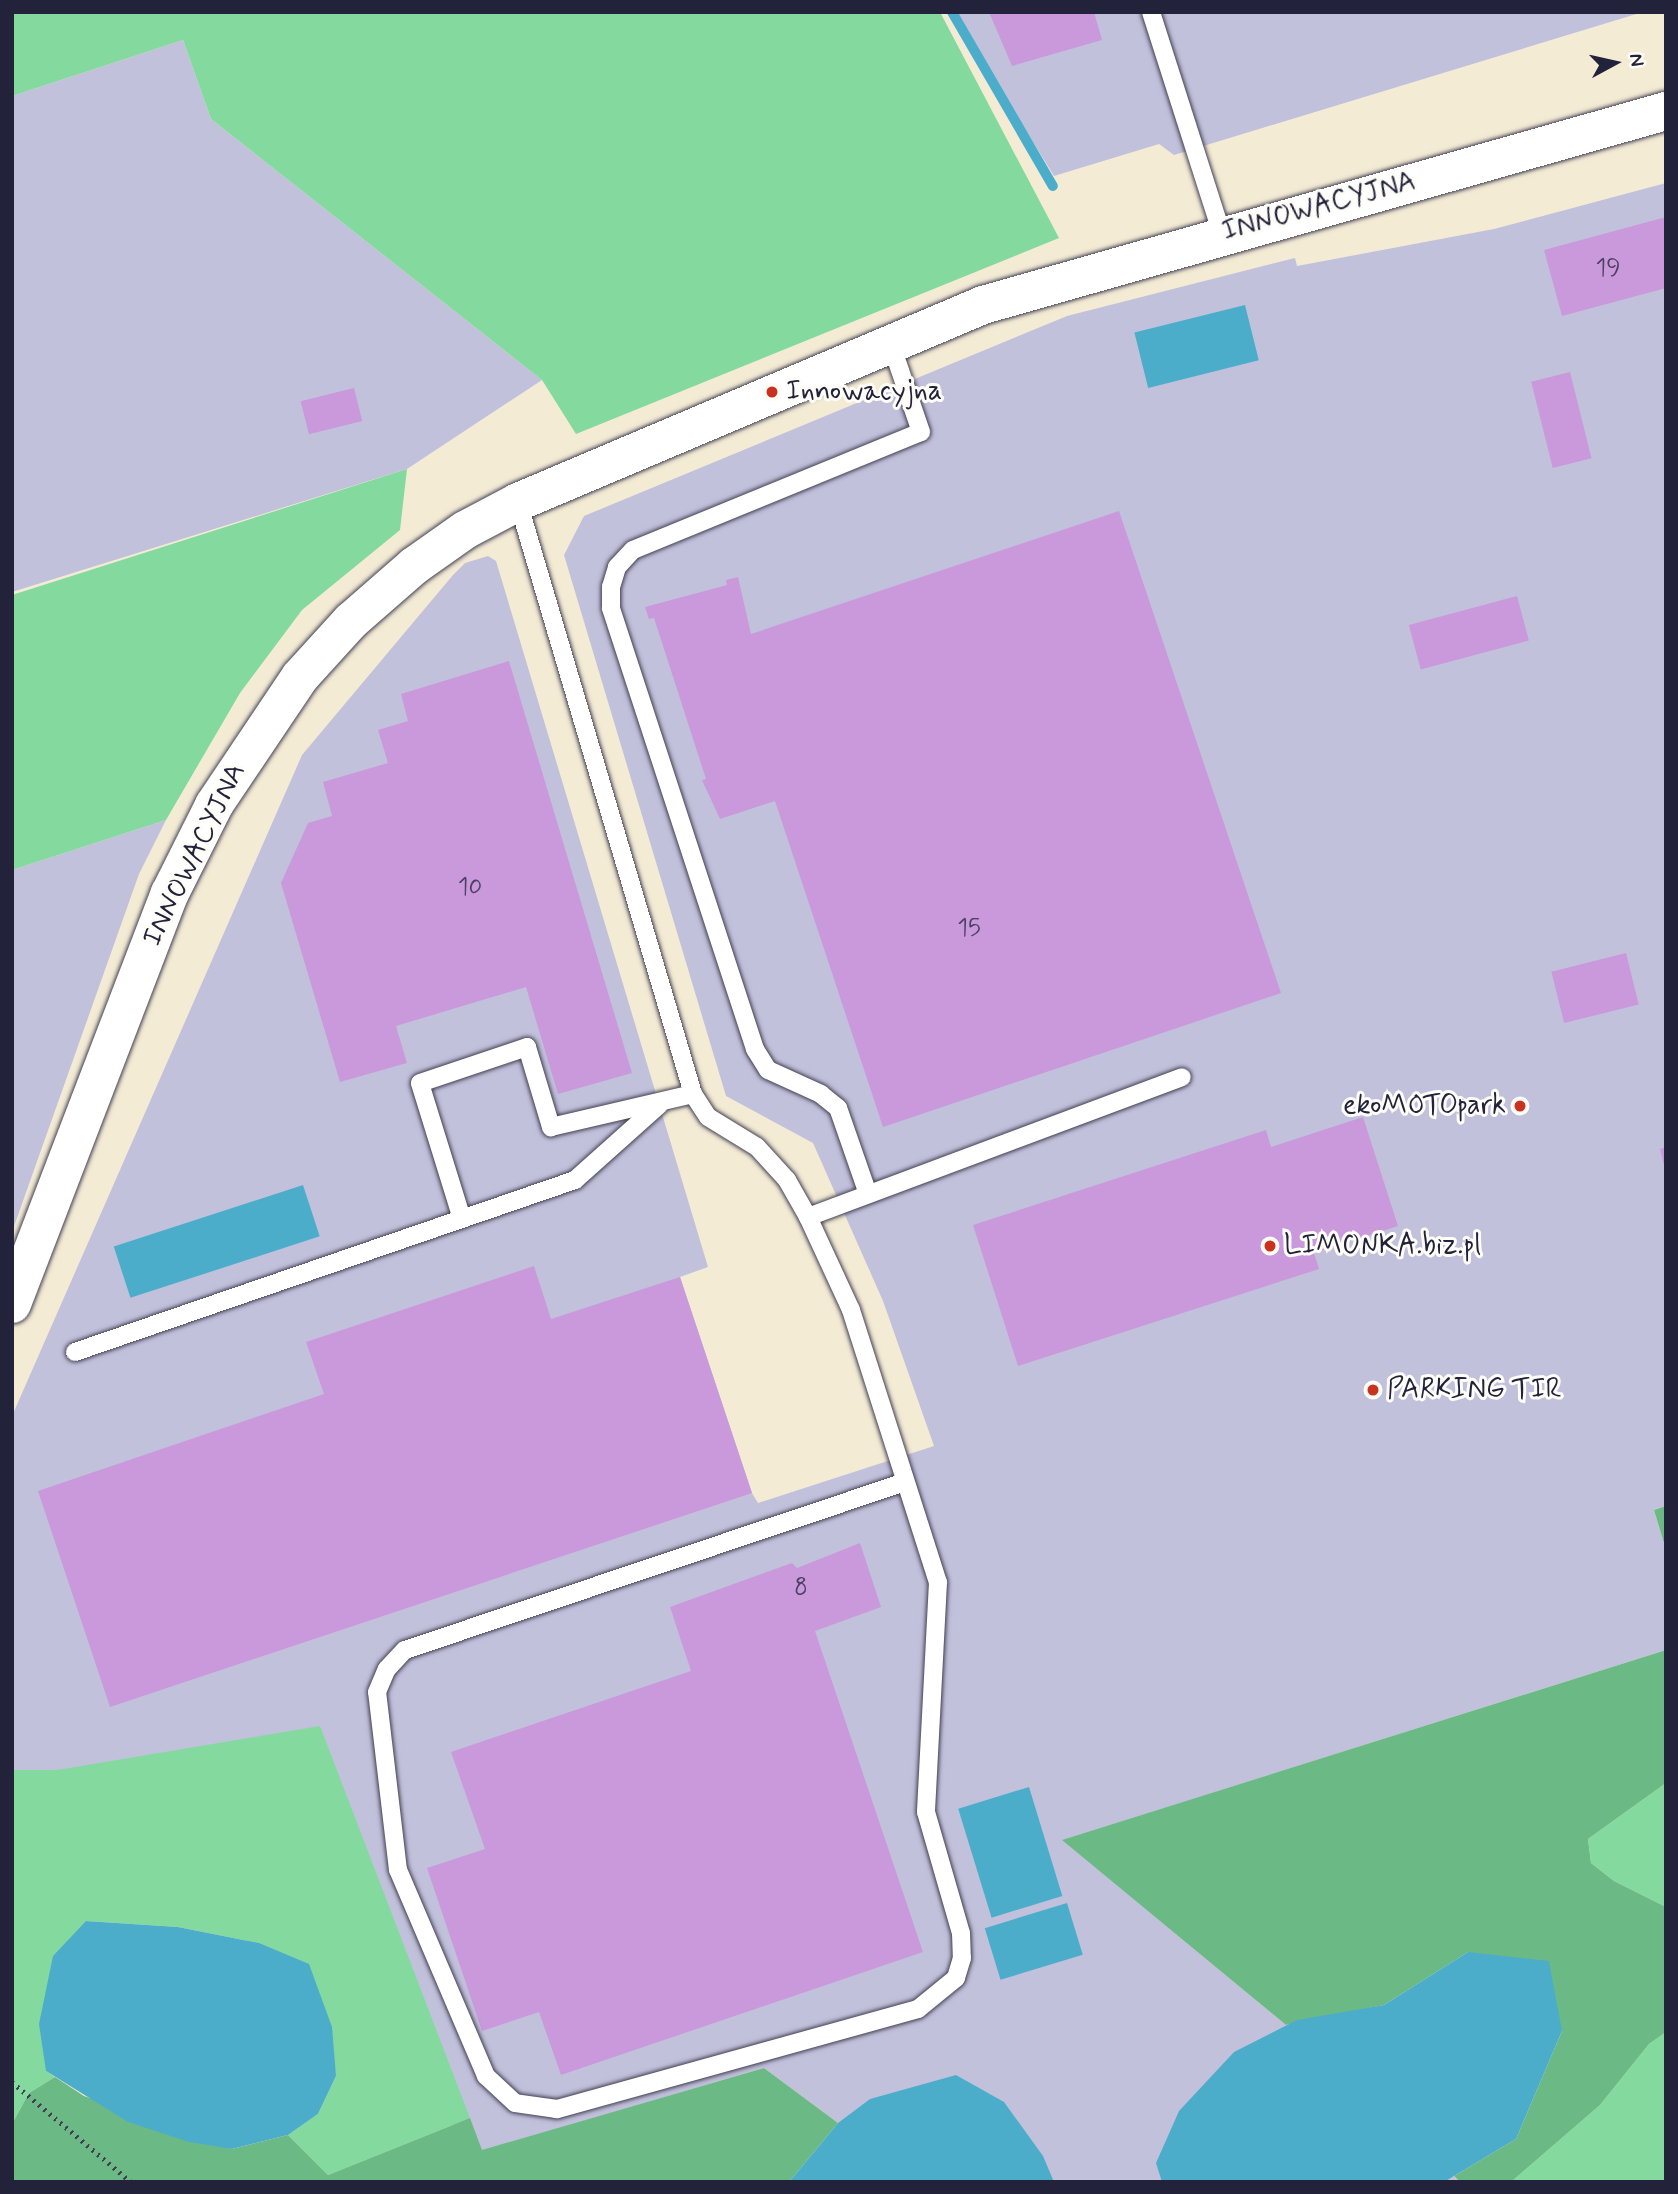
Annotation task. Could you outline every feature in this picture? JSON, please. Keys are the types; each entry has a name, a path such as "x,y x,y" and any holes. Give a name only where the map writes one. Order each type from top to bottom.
{"street":[{"name":"INNOWACYJNA","path":"12,1304 170,894 214,805 253,740 300,677 351,621 414,566 465,530 518,502 890,341 983,305 1222,234 1666,111"}],"lane":[{"path":"1151,12 1222,234"},
{"path":"868,1194 838,1108 821,1094 768,1070 755,1049 611,608 611,587 617,567 633,551 921,432 890,341"},
{"path":"518,502 693,1094 708,1117 757,1147 787,1180 808,1217 851,1310 938,1583 926,1812 961,1933 962,1958 956,1978 918,2009 557,2109 515,2103 497,2091 486,2076 398,1870 377,1692 387,1669 405,1650 905,1482"},
{"path":"462,1219 420,1083 527,1046 551,1127 659,1105 693,1094"},
{"path":"808,1217 1182,1077"},
{"path":"75,1352 575,1180 659,1105"}],"path":[{"path":"12,2082 131,2182"}],"shaded area":[{"path":"953,12 1643,12 1174,155 1159,144 1054,176"},
{"path":"183,40 211,119 542,380 407,469 12,592 12,96"},
{"path":"1666,183 1666,1506 1654,1510 1666,1550 1666,1650 1063,1840 1286,2025 1460,2182 917,2182 764,2068 482,2151 57,1770 12,1770 12,1416 302,755 465,563 488,556 496,561 708,1267 680,1277 752,1493 758,1503 934,1446 883,1301 813,1143 726,1096 564,555 584,516 1067,316 1295,258 1297,266 1494,229"},
{"path":"166,820 139,874 12,1232 12,870"}],"green space":[{"path":"12,12 940,12 1059,238 576,434 542,380 211,119 183,40 12,96"},
{"path":"407,469 400,530 302,610 240,693 166,820 12,870 12,595"},
{"path":"1666,1506 1666,1550 1654,1510"},
{"path":"1666,1650 1666,1783 1588,1839 1591,1863 1614,1881 1666,1907 1666,2032 1649,2044 1600,2105 1511,2182 1460,2182 1454,2176 1516,2139 1562,2031 1468,1952 1384,2005 1286,2025 1062,1840"},
{"path":"320,1726 470,2118 328,2175 288,2135 318,2114 336,2076 259,1943 178,1927 86,1921 46,2071 55,2077 29,2093 12,2124 12,1770 57,1770"},
{"path":"1666,1783 1666,1907 1614,1881 1591,1863 1588,1839"},
{"path":"1666,2032 1666,2182 1511,2182 1600,2105 1649,2044"},
{"path":"764,2068 838,2123 789,2182 12,2182 12,2124 29,2093 55,2077 84,2096 232,2149 288,2135 328,2175 470,2118 482,2150"}],"water":[{"path":"1245,305 1259,360 1148,388 1134,333"},
{"path":"303,1185 320,1236 130,1298 114,1246"},
{"path":"1029,1787 1062,1896 992,1918 958,1809"},
{"path":"1067,1903 1083,1955 1001,1980 985,1928"},
{"path":"86,1921 178,1927 259,1943 309,1964 332,2027 336,2076 318,2114 288,2135 232,2149 189,2142 128,2122 46,2071 39,2024 53,1956"},
{"path":"1468,1952 1549,1961 1562,2031 1516,2139 1444,2182 1162,2182 1156,2163 1179,2111 1234,2052 1297,2020 1384,2005"},
{"path":"956,2075 1004,2102 1043,2156 1054,2182 789,2182 838,2123 870,2099"}],"building":[{"path":"989,12 1094,12 1102,40 1012,66"},
{"path":"1666,217 1666,288 1562,316 1544,250"},
{"path":"1570,372 1592,458 1553,468 1531,382"},
{"path":"354,388 362,421 309,434 301,401"},
{"path":"1119,511 1281,993 883,1127 775,801 720,819 702,780 706,779 654,618 649,619 645,607 727,585 726,580 738,577 751,634"},
{"path":"1517,596 1529,640 1421,669 1409,625"},
{"path":"509,661 632,1073 558,1094 526,987 396,1026 407,1063 340,1082 281,883 308,823 332,816 323,782 388,763 378,730 408,721 401,694"},
{"path":"1626,953 1639,1004 1564,1023 1551,972"},
{"path":"1363,1117 1398,1226 1314,1253 1319,1269 1018,1366 973,1225 1266,1130 1271,1147"},
{"path":"1666,1147 1666,1169 1665,1169 1660,1149"},
{"path":"534,1266 551,1319 680,1277 752,1493 110,1707 38,1491 324,1394 306,1342"},
{"path":"860,1543 881,1607 815,1631 923,1952 561,2075 539,2012 482,2031 427,1868 485,1849 451,1752 691,1671 670,1607 792,1563 797,1568"}],"waterway":[{"path":"952,12 1053,186"}],"place":[{"name":"Innowacyjna","path":"772,392"},
{"name":"ekoMOTOpark","path":"1520,1106"},
{"name":"LIMONKA.biz.pl","path":"1270,1246"},
{"name":"PARKING TIR","path":"1373,1390"}]}
